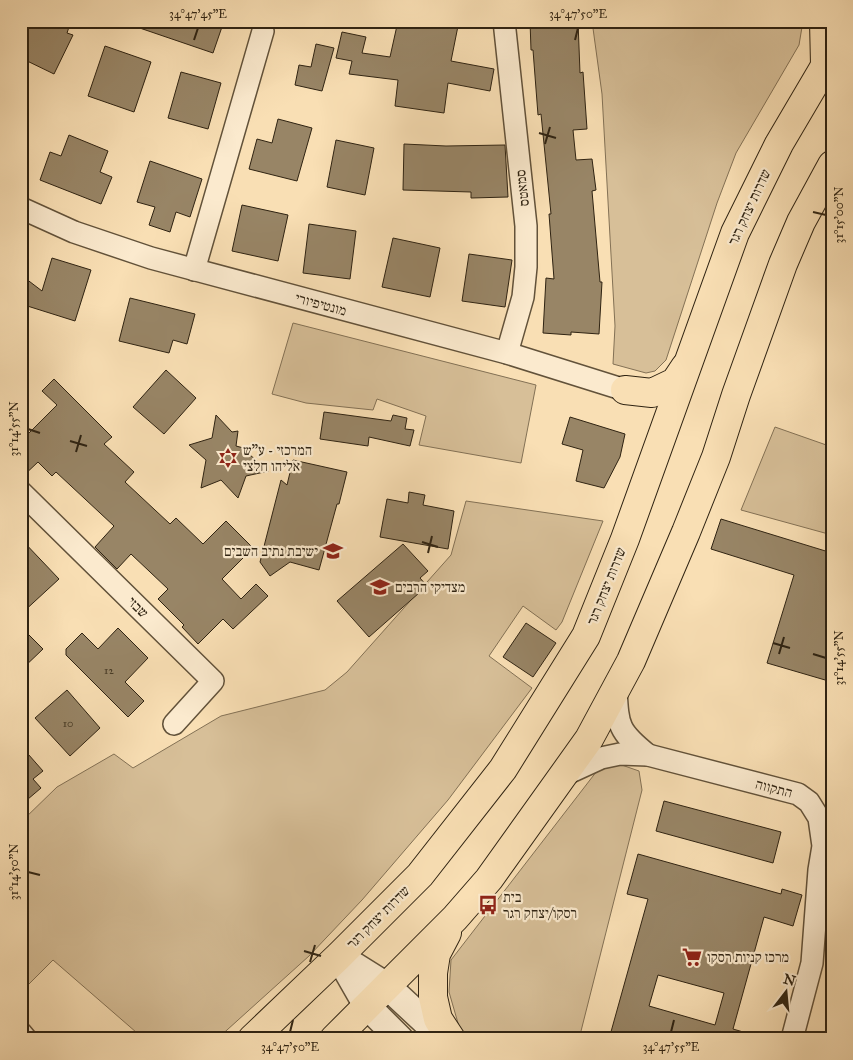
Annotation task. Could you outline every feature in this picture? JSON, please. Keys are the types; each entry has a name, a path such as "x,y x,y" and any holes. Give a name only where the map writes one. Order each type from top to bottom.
{"main road":[{"path":"824,21 828,59"},
{"name":"שדרות יצחק רגר","path":"252,1039 420,875 504,769 586,636 625,539 735,233 779,144 828,59"},
{"path":"334,1039 455,918 489,879 589,739 635,653 716,457 783,264 801,222 832,164"},
{"path":"625,390 652,393 675,382 689,361"},
{"path":"625,390 653,409 664,432"},
{"path":"451,1039 438,1020 433,998 433,973 436,954 455,918"}],"street":[{"name":"סמאטס","path":"504,21 526,226 526,267 523,297 507,353"},
{"path":"194,270 263,31"},
{"name":"מונטיפיורי","path":"21,208 74,232 150,258 507,353 625,390"},
{"name":"שבזי","path":"21,492 213,681 174,724"},
{"name":"התקווה","path":"616,689 620,728 633,744 648,755"},
{"name":"התקווה","path":"563,776 601,758 620,754 648,755 798,794 809,802 819,818 823,846 819,870 812,963 792,1039"},
{"path":"339,956 387,986 444,1039"},
{"path":"339,956 367,1006 400,1039"},
{"path":"21,1032 26,1039"}],"shaded area":[{"path":"592,21 803,21 799,45 736,153 717,203 666,360 655,371 646,373 613,364 615,326 602,94"},
{"path":"293,323 536,385 521,463 419,445 426,416 377,399 373,410 306,403 272,394"},
{"path":"775,427 832,447 832,535 741,510"},
{"path":"466,501 603,521 562,622 556,630 523,606 489,656 532,688 448,800 362,900 309,956 217,1039 144,1039 53,960 22,991 21,822 57,787 114,754 133,768 221,716 325,690 347,672 451,555"},
{"path":"616,763 639,771 642,790 579,1039 469,1039 460,1030 449,992 451,960 600,767"}],"building":[{"path":"21,21 71,21 67,33 73,35 54,74 21,58"},
{"path":"128,21 224,21 213,53 128,24"},
{"path":"398,21 459,21 451,61 494,69 490,91 448,83 444,113 395,106 398,80 349,74 352,61 336,58 342,32 366,37 362,53 390,57"},
{"path":"530,21 578,21 580,73 583,72 587,129 573,130 576,160 592,159 596,190 592,191 600,282 602,282 599,334 543,333 546,278 554,279 549,214 551,214 541,114 538,115"},
{"path":"316,44 334,48 322,91 295,85 299,65 311,67"},
{"path":"105,46 151,62 134,112 88,96"},
{"path":"181,72 221,83 208,129 168,118"},
{"path":"278,119 312,128 297,181 249,169 257,139 272,143"},
{"path":"69,135 108,151 100,172 112,177 101,204 40,180 50,152 61,156"},
{"path":"336,140 374,148 365,195 327,187"},
{"path":"404,144 446,146 505,145 508,197 471,198 471,192 403,190"},
{"path":"150,161 202,179 190,217 176,212 170,232 149,225 155,207 137,202"},
{"path":"242,205 288,215 278,261 232,251"},
{"path":"309,224 356,231 350,279 303,273"},
{"path":"393,238 440,248 430,297 382,287"},
{"path":"469,254 512,260 505,307 462,301"},
{"path":"52,258 91,270 75,321 21,304 21,275 42,291"},
{"path":"130,298 195,314 187,344 173,340 169,353 119,341"},
{"path":"166,370 196,398 164,434 133,407"},
{"path":"54,379 112,437 104,444 134,472 125,482 170,524 176,518 203,544 226,521 253,548 222,579 241,599 256,584 268,596 233,629 223,619 198,644 182,627 184,625 158,599 168,589 131,554 117,569 95,547 114,526 56,472 52,476 38,462 21,478 21,441 57,405 42,391"},
{"path":"324,412 391,421 393,415 407,418 405,429 414,430 410,446 369,437 368,446 320,439"},
{"name":"המרכזי - ע\"ש אליהו חלצי","path":"216,415 232,432 238,431 236,446 251,450 250,455 269,471 246,476 238,498 221,480 201,488 206,460 189,445 212,438"},
{"path":"570,417 625,434 620,457 604,488 576,481 583,450 562,444"},
{"path":"293,460 347,472 319,570 290,562 270,576 260,562 281,480 287,485"},
{"path":"409,492 425,495 423,505 454,511 448,549 380,537 387,499 408,503"},
{"path":"721,519 832,553 832,682 767,663 794,575 711,549"},
{"path":"21,539 59,579 21,614"},
{"path":"403,544 428,571 420,578 427,586 369,637 337,601"},
{"path":"526,623 556,643 533,677 503,657"},
{"path":"21,627 43,649 21,670"},
{"path":"118,628 148,658 125,682 144,701 128,717 66,655 66,649 82,633 98,649"},
{"path":"67,690 100,728 70,756 35,718"},
{"path":"21,746 43,771 33,779 41,788 21,805"},
{"path":"664,801 781,832 773,863 656,831"},
{"name":"מרכז קניות רסקו","path":"638,854 781,894 782,889 802,895 793,926 764,917 733,1029 750,1034 749,1039 609,1039 648,899 627,894","holes":["658,975 724,993 715,1025 649,1006"]}],"place":[{"name":"המרכזי - ע\"ש אליהו חלצי","path":"228,458"},
{"name":"ישיבת נתיב השבים","path":"333,551"},
{"name":"מצדיקי הרבים","path":"380,587"},
{"name":"בית רסקו/יצחק רגר","path":"488,905"},
{"name":"מרכז קניות רסקו","path":"692,957"}]}
